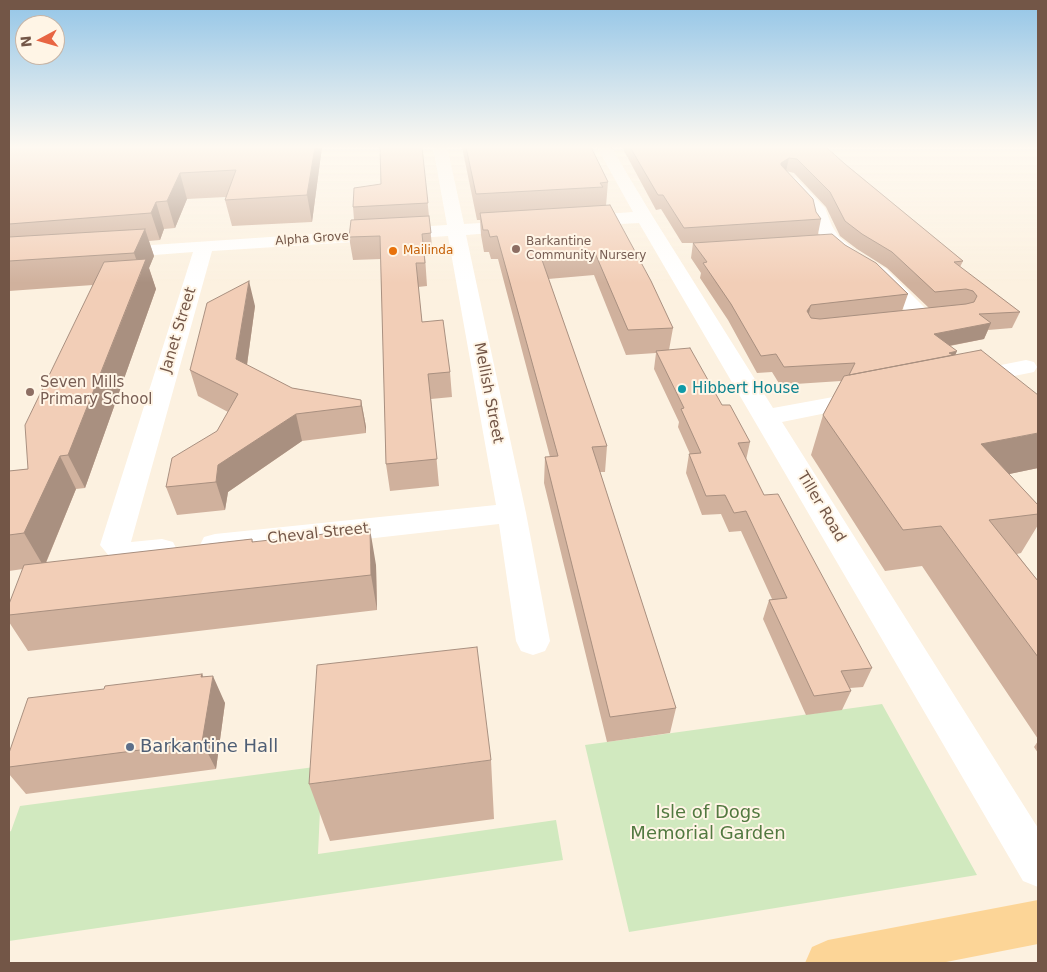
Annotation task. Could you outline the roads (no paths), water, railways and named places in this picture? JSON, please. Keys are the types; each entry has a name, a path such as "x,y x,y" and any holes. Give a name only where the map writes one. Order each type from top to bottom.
{"main road":[{"path":"828,963 1038,922"}],"street":[{"name":"Mellish Street","path":"449,192 512,513 533,641"},
{"name":"Tiller Road","path":"630,192 644,217 677,252 767,417 1038,866"},
{"path":"801,192 819,212 823,226 833,241 932,316 894,320"},
{"path":"565,222 644,217"},
{"name":"Alpha Grove","path":"96,253 535,224"},
{"path":"814,242 833,241"},
{"name":"Janet Street","path":"125,554 115,545 204,246"},
{"path":"950,382 1026,367"},
{"path":"767,417 892,393"},
{"name":"Cheval Street","path":"125,554 512,513"}],"place":[{"name":"Barkantine Community Nursery","path":"516,249"},
{"name":"Mailinda","path":"393,251"},
{"name":"Hibbert House","path":"682,389"},
{"name":"Seven Mills Primary School","path":"30,392"},
{"name":"Barkantine Hall","path":"130,747"}],"park label":[{"name":"Isle of Dogs Memorial Garden","path":"708,823"}]}
